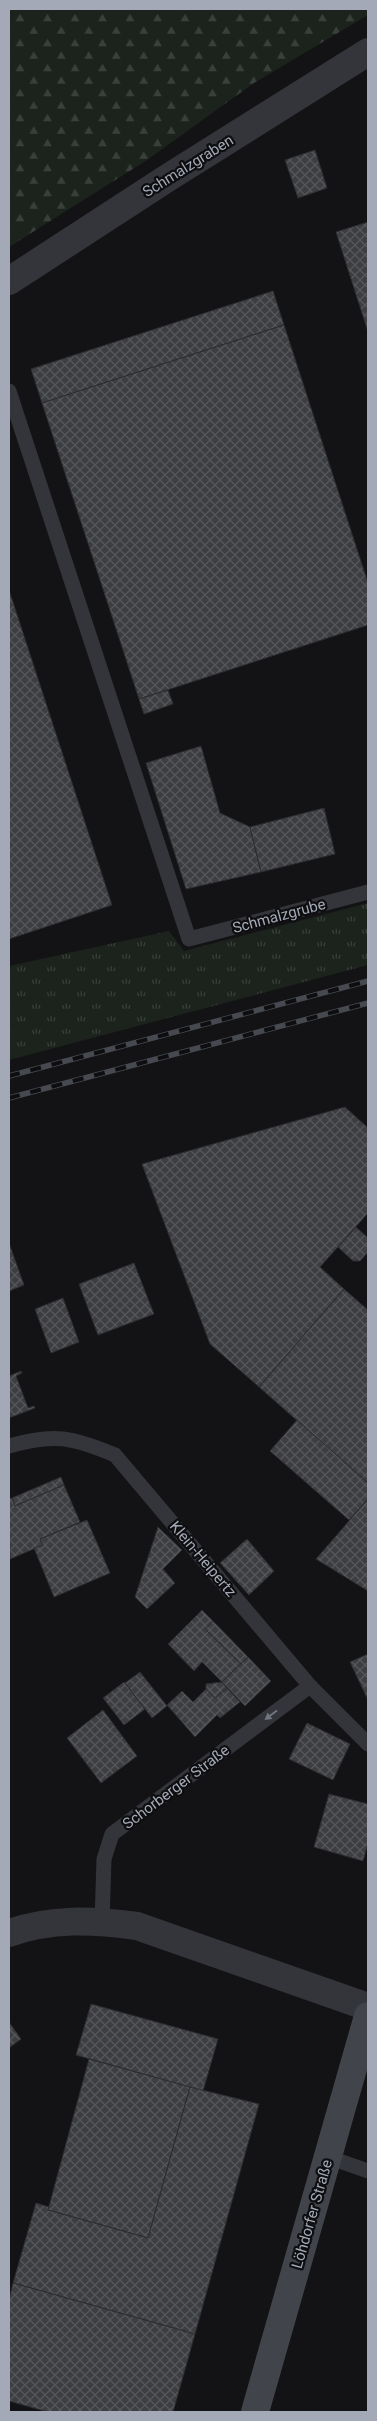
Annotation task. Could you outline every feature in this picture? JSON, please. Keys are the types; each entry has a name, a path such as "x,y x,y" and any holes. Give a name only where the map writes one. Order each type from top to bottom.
{"main road":[{"name":"Löhdorfer Straße","path":"255,2412 368,2016"}],"street":[{"name":"Schmalzgraben","path":"9,281 161,182 368,52"},
{"path":"9,1933 30,1926 54,1922 102,1922 137,1926 368,2007"}],"lane":[{"name":"Schmalzgrube","path":"9,391 189,940 368,892"},
{"name":"Klein-Heipertz","path":"9,1446 28,1440 60,1437 81,1441 115,1455 310,1686 368,1744"},
{"name":"Schorberger Straße","path":"102,1922 104,1859 112,1834 310,1686"},
{"path":"328,2157 368,2171"}],"green space":[{"path":"9,9 368,9 368,15 254,83 147,160 9,247"},
{"path":"368,903 368,965 9,1060 9,966 169,931 184,951"}],"building":[{"path":"315,150 327,188 298,198 285,160"},
{"path":"368,222 368,332 336,232"},
{"path":"273,291 284,325 42,403 31,369"},
{"path":"284,325 368,583 368,625 139,699 42,403"},
{"path":"9,590 112,905 9,939"},
{"path":"168,690 173,704 144,714 139,699"},
{"path":"201,746 220,813 250,827 261,872 186,889 146,763"},
{"path":"324,808 335,854 261,872 250,827"},
{"path":"345,1107 368,1128 368,1213 320,1267 344,1289 259,1387 210,1344 142,1164"},
{"path":"356,1227 368,1238 368,1252 360,1261 353,1261 338,1247"},
{"path":"9,1243 24,1285 9,1291"},
{"path":"134,1263 154,1314 98,1335 79,1284"},
{"path":"344,1289 368,1310 368,1483 259,1387"},
{"path":"63,1298 79,1342 51,1353 35,1309"},
{"path":"21,1371 22,1373 16,1376 28,1408 34,1406 35,1408 9,1418 9,1376"},
{"path":"297,1420 368,1483 368,1499 349,1520 270,1451"},
{"path":"61,1477 64,1485 15,1506 12,1498"},
{"path":"64,1485 80,1522 40,1539 43,1545 10,1559 9,1499 12,1498 15,1506"},
{"path":"368,1499 368,1591 316,1559"},
{"path":"87,1520 110,1573 54,1597 34,1548 43,1545 40,1539"},
{"path":"158,1527 182,1550 163,1569 175,1583 147,1609 135,1597"},
{"path":"247,1539 274,1571 249,1595 220,1563"},
{"path":"202,1610 213,1621 205,1629 241,1664 222,1682 202,1662 194,1671 168,1644"},
{"path":"213,1621 248,1657 241,1664 205,1629"},
{"path":"368,1654 368,1700 350,1662"},
{"path":"248,1657 271,1681 245,1706 222,1682"},
{"path":"140,1672 167,1706 152,1718 125,1683"},
{"path":"124,1682 145,1709 124,1725 103,1698"},
{"path":"222,1682 227,1688 215,1698 206,1690 206,1684"},
{"path":"227,1688 240,1702 220,1718 217,1715 195,1737 167,1705 182,1691 193,1702 206,1689 215,1698"},
{"path":"103,1710 137,1756 101,1783 67,1738"},
{"path":"307,1723 350,1744 333,1780 289,1759"},
{"path":"329,1794 368,1804 368,1843 363,1861 314,1847"},
{"path":"91,2004 218,2039 203,2091 76,2055"},
{"path":"9,2022 21,2039 9,2048"},
{"path":"89,2059 190,2087 148,2238 48,2210"},
{"path":"190,2087 259,2104 195,2334 13,2283 36,2203 49,2207 48,2210 148,2238"},
{"path":"13,2283 195,2334 173,2412 48,2412 9,2401 9,2300"}],"railway":[{"path":"9,1076 368,981"},
{"path":"9,1098 368,1003"}]}
